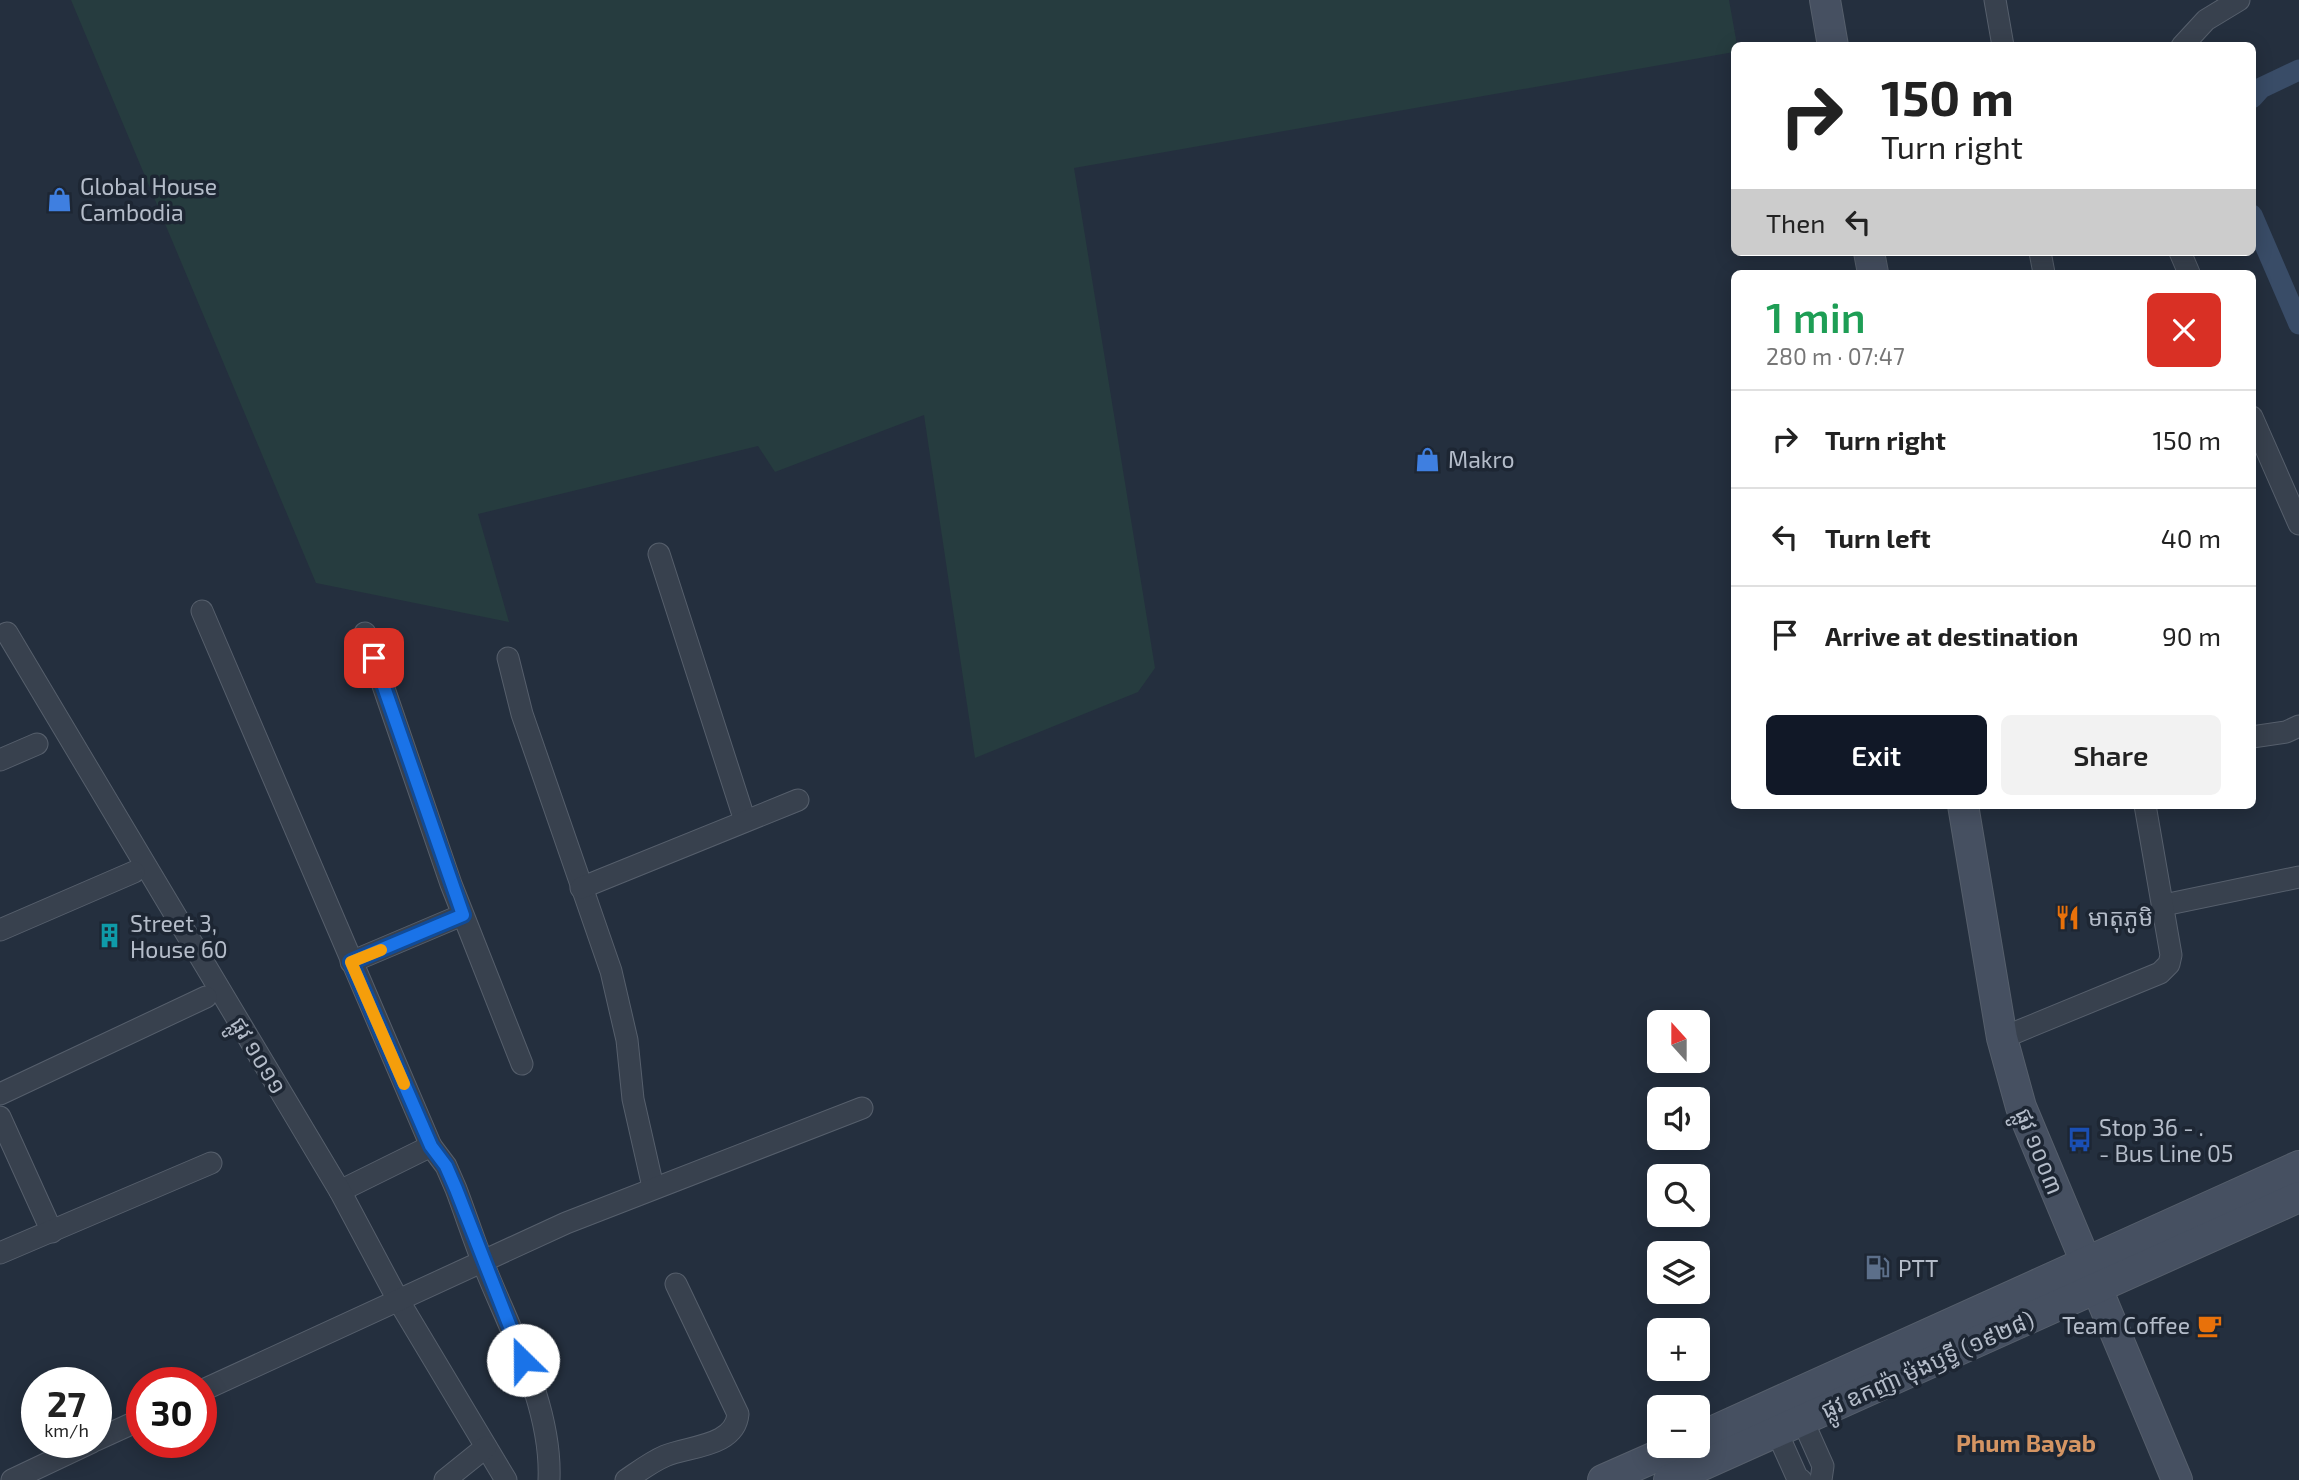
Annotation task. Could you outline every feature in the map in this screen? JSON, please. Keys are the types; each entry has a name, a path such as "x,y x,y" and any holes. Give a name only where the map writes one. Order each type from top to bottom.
{"main road":[{"path":"1825,0 1832,42"},
{"name":"ផ្លូវ ១០០៣","path":"1964,809 2002,1038 2021,1107 2177,1480"},
{"name":"ផ្លូវ ឧកញ៉ា ម៉ុងឫទ្ធី (១៩២៨)","path":"2091,1276 2299,1166"},
{"name":"ផ្លូវ ឧកញ៉ា ម៉ុងឫទ្ធី (១៩២៨)","path":"1669,1480 1784,1413 2091,1276 2299,1196"},
{"name":"ផ្លូវ ឧកញ៉ា ម៉ុងឫទ្ធី (១៩២៨)","path":"1710,1434 1784,1413"},
{"path":"1603,1480 1653,1458"}],"street":[{"path":"1995,0 2002,42"},
{"path":"2186,42 2206,20 2239,0"},
{"path":"2256,426 2299,524"},
{"path":"659,554 745,821"},
{"path":"202,611 431,1146 446,1166 456,1189 523,1360 539,1410 549,1480"},
{"name":"ផ្លូវ ១០១១","path":"7,633 340,1191 397,1298 506,1480"},
{"path":"365,633 463,915 523,1064"},
{"path":"508,658 522,714 614,982 627,1040 633,1099 653,1187"},
{"path":"2256,736 2286,732 2299,726"},
{"path":"0,760 37,744"},
{"path":"581,888 798,800"},
{"path":"2002,1038 2160,973 2169,964 2171,955 2164,905 2145,809"},
{"path":"0,930 134,872"},
{"path":"2164,905 2299,877"},
{"path":"351,962 463,915"},
{"path":"0,1094 206,997"},
{"path":"217,1383 482,1260 653,1187 862,1108"},
{"path":"0,1118 52,1232"},
{"path":"340,1191 431,1146"},
{"path":"0,1253 211,1163"},
{"path":"626,1480 664,1456 720,1439 733,1429 737,1420 738,1414 676,1284"},
{"path":"1784,1413 1797,1477 1801,1480"},
{"path":"1784,1413 1823,1465 1822,1480"},
{"path":"444,1480 485,1447"},
{"path":"12,1480 58,1458"}],"green space":[{"path":"71,0 1729,0 1736,42 1731,42 1731,53 1074,168 1155,668 1138,692 975,758 924,415 775,472 758,446 478,514 509,622 316,583"}],"waterway":[{"path":"2256,94 2261,88 2299,70"},
{"path":"2256,224 2299,324"}],"slow traffic":[{"path":"381,950 351,962 404,1084"}],"place":[{"name":"Global House Cambodia","path":"60,199"},
{"name":"Makro","path":"1428,459"},
{"name":"មាតុភូមិ","path":"2068,917"},
{"name":"Street 3, House 60","path":"110,936"},
{"name":"Stop 36 - . - Bus Line 05","path":"2079,1140"},
{"name":"PTT","path":"1878,1268"},
{"name":"Team Coffee","path":"2210,1325"}],"district":[{"name":"Phum Bayab","path":"2026,1442"}],"route":[{"path":"374,658 463,915 351,962 431,1146 446,1166 456,1189 523,1360"}]}
